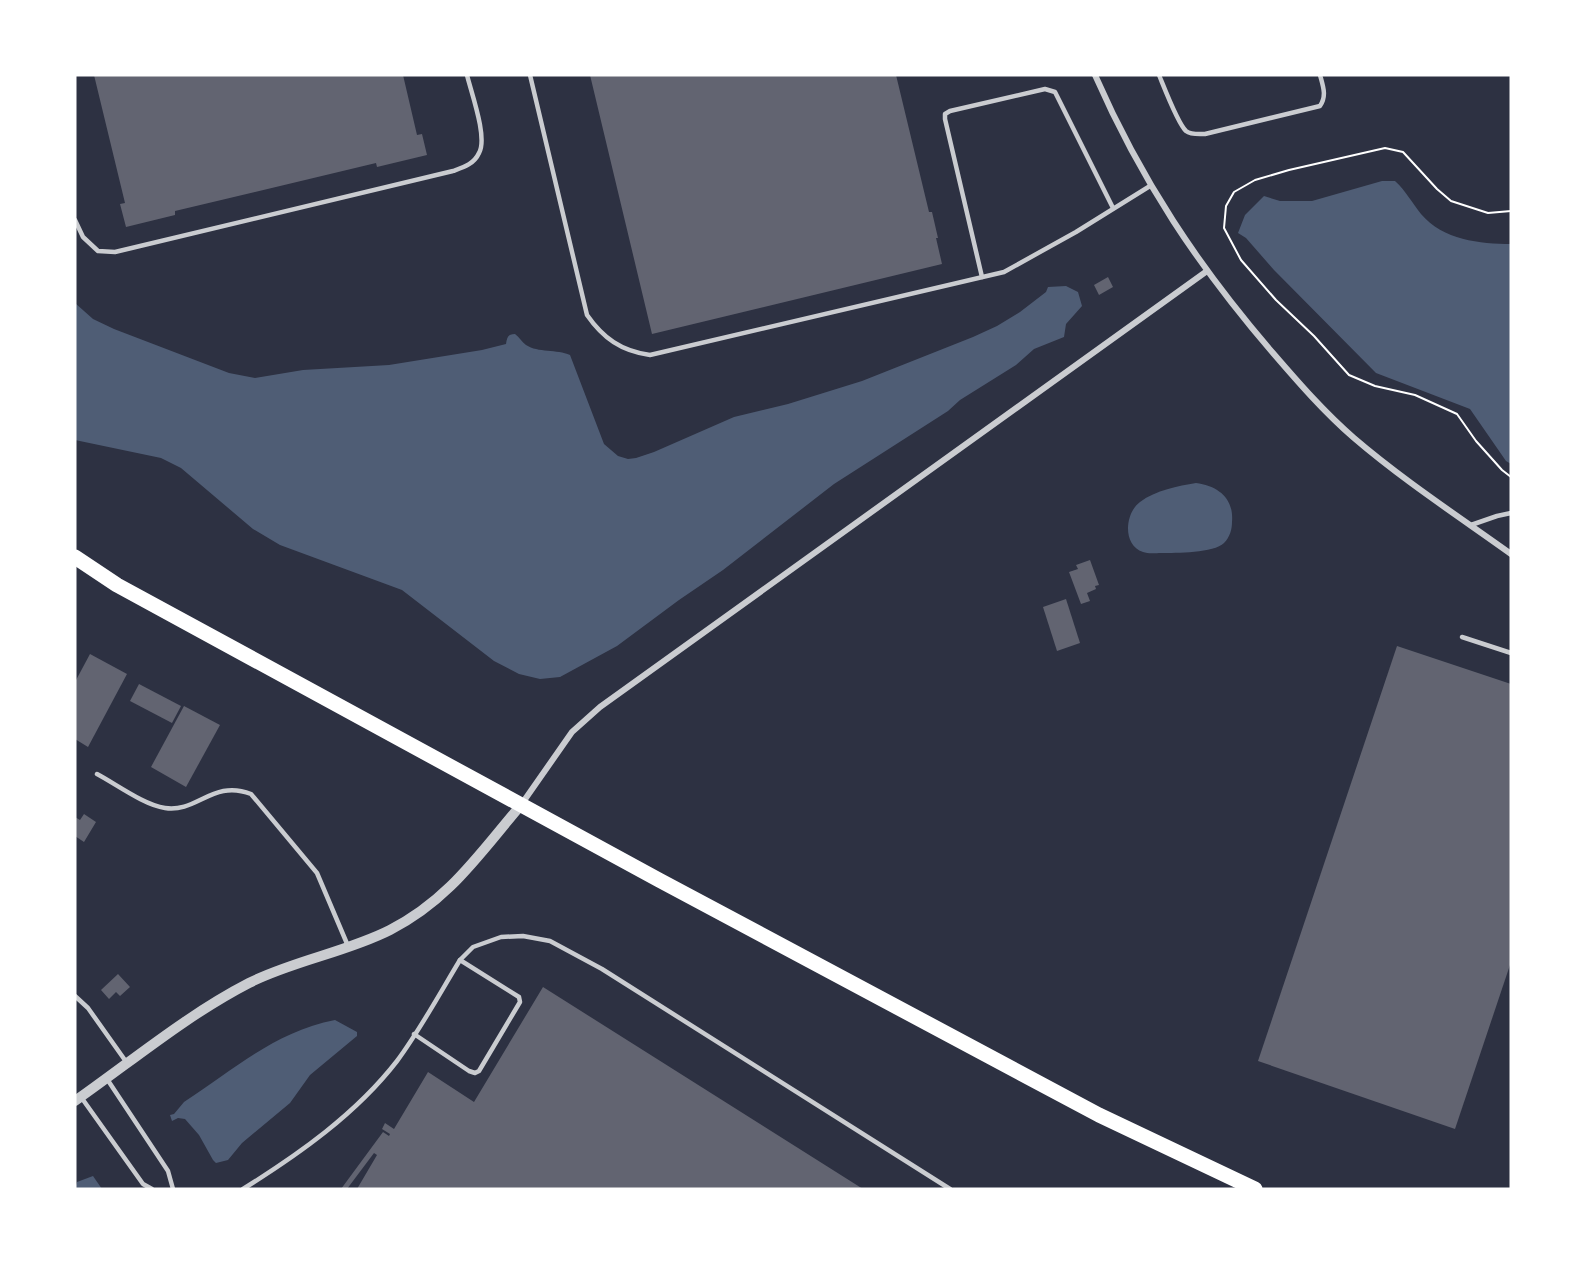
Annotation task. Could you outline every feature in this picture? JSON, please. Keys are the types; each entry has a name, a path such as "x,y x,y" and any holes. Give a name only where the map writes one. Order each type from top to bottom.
{"main road":[{"path":"75,557 117,585 1099,1115 1255,1189"}],"street":[{"path":"1095,75 1129,148 1150,186 1207,271 1244,320 1305,390 1353,437 1406,479 1511,554"},
{"path":"78,1099 221,998 251,981 389,931 432,905 461,877 521,805 572,732 600,707 1207,271"}],"lane":[{"path":"75,220 83,237 98,251 115,252 470,165 480,152 482,137 467,75"},
{"path":"530,75 587,315 609,340 626,350 650,355 1004,272 1150,186"},
{"path":"1159,75 1186,131 1205,134 1320,106 1324,100 1324,91 1320,75"},
{"path":"982,277 945,119 945,114 950,111 1045,89 1054,92 1113,208"},
{"path":"1471,525 1511,513"},
{"path":"1462,637 1511,653"},
{"path":"97,774 147,802 165,808 180,808 211,793 227,790 242,790 251,794 317,873 348,946"},
{"path":"243,1189 283,1164 352,1109 397,1061 460,960 472,946 501,937 523,936 550,941 602,969 950,1189"},
{"path":"414,1034 469,1071 475,1073 479,1071 520,1002 519,998 460,960"},
{"path":"75,996 88,1008 127,1063"},
{"path":"106,1078 168,1171 173,1189"},
{"path":"78,1099 143,1184 152,1189"}],"path":[{"path":"1511,211 1488,213 1451,201 1403,152 1385,148 1255,180 1234,192 1226,206 1224,228 1241,260 1276,300 1314,336 1349,375 1375,386 1414,394 1456,414 1476,441 1511,477"}],"water":[{"path":"1382,181 1395,181 1421,214 1440,230 1463,239 1511,244 1511,464 1506,461 1470,409 1376,373 1274,270 1246,238 1238,233 1245,215 1264,196 1280,201 1312,201"},
{"path":"1066,286 1078,292 1082,306 1066,324 1064,337 1034,349 1016,365 960,400 948,411 834,484 723,570 617,646 560,677 540,679 519,674 494,661 402,590 280,545 253,529 181,468 161,458 75,440 75,303 93,319 114,329 229,373 255,378 303,370 389,365 482,350 506,344 508,336 515,334 531,347 570,355 604,444 618,456 628,459 654,452 734,417 788,404 862,381 997,326 1020,312 1046,292 1048,287"},
{"path":"1196,483 1218,490 1230,506 1232,527 1224,543 1204,551 1147,553 1136,548 1129,536 1128,528 1131,513 1135,507 1146,498 1160,492"},
{"path":"335,1020 357,1032 357,1036 310,1075 290,1103 242,1143 228,1160 216,1163 199,1135 185,1119 178,1118 172,1121 170,1115 174,1114 184,1102 255,1054 293,1033"},
{"path":"93,1176 102,1189 75,1189 77,1182"}],"building":[{"path":"94,75 403,75 417,135 422,134 427,155 377,167 376,163 175,211 175,215 126,227 120,204 125,203"},
{"path":"590,75 896,75 929,212 932,212 942,264 652,334"},
{"path":"1108,277 1113,287 1099,295 1094,285"},
{"path":"1090,560 1099,585 1087,593 1090,601 1081,604 1069,572 1078,569 1076,565"},
{"path":"1066,599 1080,643 1057,651 1043,607"},
{"path":"1397,646 1511,684 1511,962 1455,1129 1258,1061"},
{"path":"90,654 127,674 88,747 75,739 75,682"},
{"path":"139,684 181,706 172,723 130,701"},
{"path":"184,706 220,725 186,787 151,767"},
{"path":"84,814 96,822 84,842 75,836 75,817 80,820"},
{"path":"118,974 130,987 120,996 116,992 109,999 101,990"},
{"path":"543,987 863,1189 357,1189 377,1155 374,1153 347,1189 341,1189 383,1132 389,1136 390,1134 382,1129 385,1123 394,1129 428,1072 474,1102"}]}
